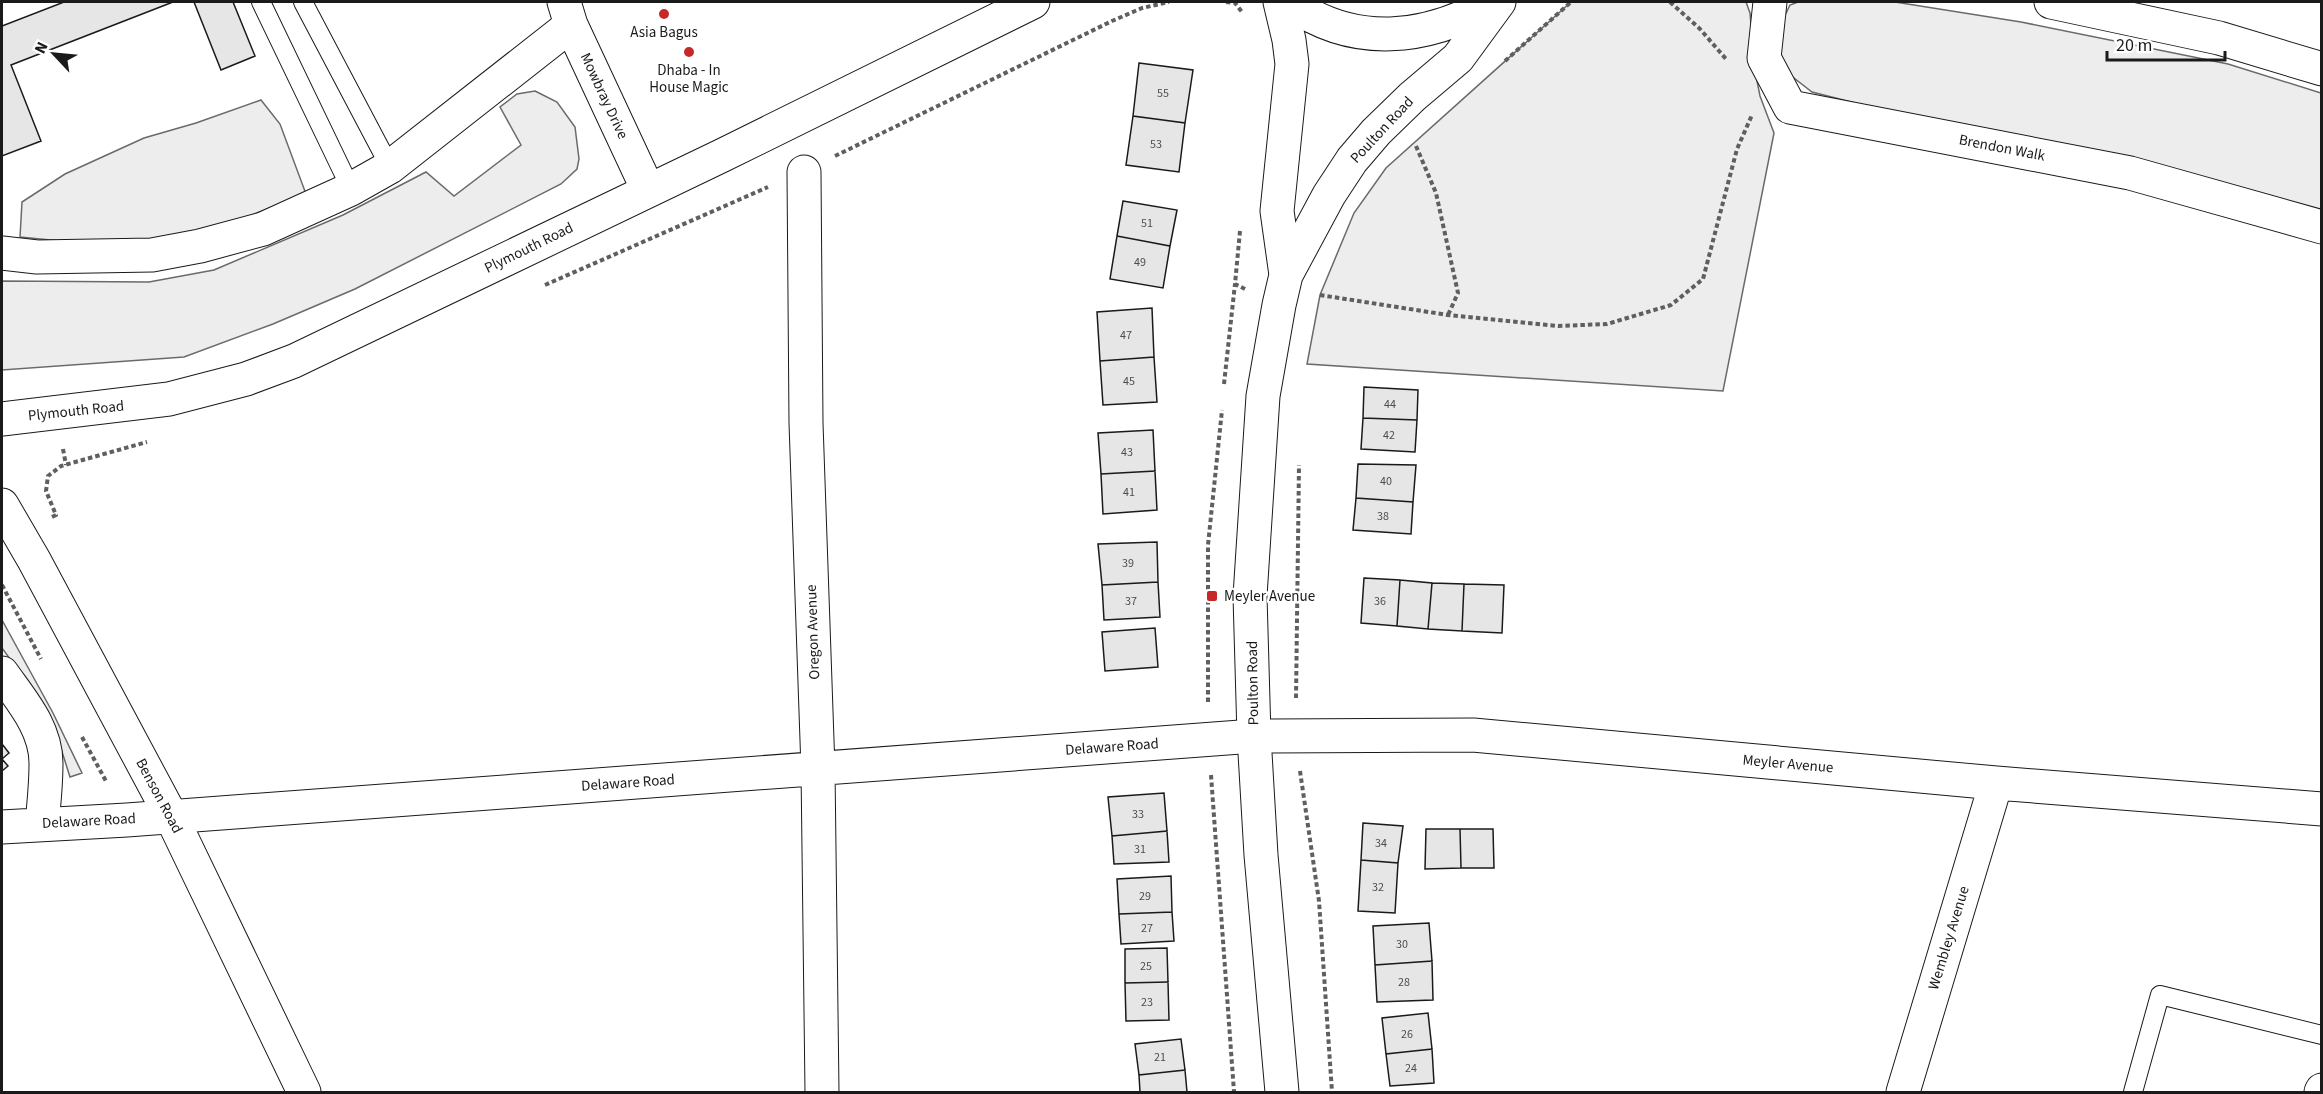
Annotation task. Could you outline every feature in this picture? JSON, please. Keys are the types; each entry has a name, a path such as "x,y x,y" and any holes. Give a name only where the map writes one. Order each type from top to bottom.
{"street":[{"name":"Plymouth Road","path":"2,419 86,411 170,399 246,380 341,340 1034,2"},
{"name":"Poulton Road","path":"1280,2 1292,64 1277,211 1286,275"},
{"path":"1289,2 1319,19 1346,29 1374,34 1401,34 1450,23 1493,2"},
{"name":"Poulton Road","path":"1282,1092 1261,855 1254,736 1250,596 1263,396 1286,275 1329,195 1352,160 1376,132 1412,97 1458,58 1499,2"},
{"name":"Brendon Walk","path":"1770,2 1764,58 1790,107 2130,173 2322,228"},
{"path":"2051,2 2219,38 2322,69"},
{"path":"2,253 37,257 152,255 200,246 263,229 351,189 390,167 567,13"},
{"name":"Mowbray Drive","path":"567,13 648,190"},
{"name":"Oregon Avenue","path":"804,172 806,423 818,769 822,1092"},
{"name":"Benson Road","path":"2,505 171,816 304,1092"},
{"path":"2,673 28,709 39,729 46,761 42,823"},
{"name":"Meyler Avenue","path":"1254,736 1473,735 1996,783 2322,809"},
{"name":"Delaware Road","path":"2,827 127,820 1254,736"},
{"name":"Wembley Avenue","path":"1903,1092 1996,783"}],"lane":[{"path":"261,2 351,189"},
{"path":"303,2 390,167"},
{"path":"2133,1092 2160,995 2322,1035"}],"path":[{"path":"1501,64 1571,2"},
{"path":"1320,295 1448,315 1558,326 1607,324 1671,305 1703,279 1737,149 1756,106"},
{"path":"1407,149 1414,142 1436,193 1458,293 1448,315"},
{"path":"1318,306 1324,285"}],"shaded area":[{"path":"1571,2 1746,2 1750,13 1755,71 1760,96 1774,133 1723,391 1307,364 1320,295 1354,213 1386,168"},
{"path":"1798,2 1895,2 2021,22 2228,64 2321,93 2321,227 2130,173 1812,92 1785,71 1775,36 1790,5"},
{"path":"535,91 557,102 575,127 579,159 577,169 561,184 355,289 273,324 184,357 2,370 2,281 149,282 214,270 343,215 426,172 454,196 521,145 500,107 517,94"},
{"path":"261,100 280,124 306,194 236,221 158,241 71,242 20,237 22,202 65,174 144,138"},
{"path":"2,620 53,713 82,773 70,777 44,706 2,648"}],"building":[{"path":"64,2 173,2 11,65 41,141 2,156 2,26"},
{"path":"194,2 233,2 255,56 221,70"},
{"path":"1139,63 1193,70 1185,123 1133,116"},
{"path":"1133,116 1185,123 1179,172 1126,165"},
{"path":"1123,201 1177,210 1170,246 1117,236"},
{"path":"1117,236 1170,246 1163,288 1110,279"},
{"path":"1152,308 1154,357 1100,361 1097,312"},
{"path":"1154,357 1157,402 1103,405 1100,361"},
{"path":"1364,387 1418,390 1417,420 1363,418"},
{"path":"1363,418 1417,420 1415,452 1361,449"},
{"path":"1153,430 1155,471 1101,474 1098,433"},
{"path":"1358,464 1416,465 1413,502 1356,498"},
{"path":"1155,471 1157,510 1103,514 1101,474"},
{"path":"1356,498 1413,502 1411,534 1353,530"},
{"path":"1157,542 1158,582 1102,585 1098,544"},
{"path":"1364,578 1400,580 1397,626 1361,623"},
{"path":"1400,580 1432,583 1428,629 1397,626"},
{"path":"1158,582 1160,617 1104,620 1102,585"},
{"path":"1432,583 1464,584 1462,631 1428,629"},
{"path":"1464,584 1504,585 1502,633 1462,631"},
{"path":"1155,628 1158,667 1105,671 1102,632"},
{"path":"2,744 9,753 2,759"},
{"path":"2,759 8,766 2,771"},
{"path":"1164,793 1167,831 1112,836 1108,797"},
{"path":"1363,823 1403,826 1398,863 1361,860"},
{"path":"1426,829 1460,829 1461,868 1425,869"},
{"path":"1460,829 1493,829 1494,868 1461,868"},
{"path":"1167,831 1169,862 1114,864 1112,836"},
{"path":"1361,860 1398,863 1395,913 1358,911"},
{"path":"1171,876 1172,912 1119,914 1117,879"},
{"path":"1172,912 1174,941 1121,944 1119,914"},
{"path":"1429,923 1432,961 1375,965 1373,926"},
{"path":"1167,948 1168,982 1125,983 1125,949"},
{"path":"1432,961 1433,1000 1377,1002 1375,965"},
{"path":"1168,982 1169,1020 1126,1021 1125,983"},
{"path":"1428,1013 1432,1049 1386,1054 1382,1018"},
{"path":"1181,1039 1185,1070 1139,1075 1135,1044"},
{"path":"1432,1049 1434,1083 1390,1086 1386,1054"},
{"path":"1185,1070 1187,1092 1140,1092 1139,1075"}],"place":[{"name":"Asia Bagus","path":"664,14"},
{"name":"Dhaba - In House Magic","path":"689,52"},
{"name":"Meyler Avenue","path":"1212,596"}]}
